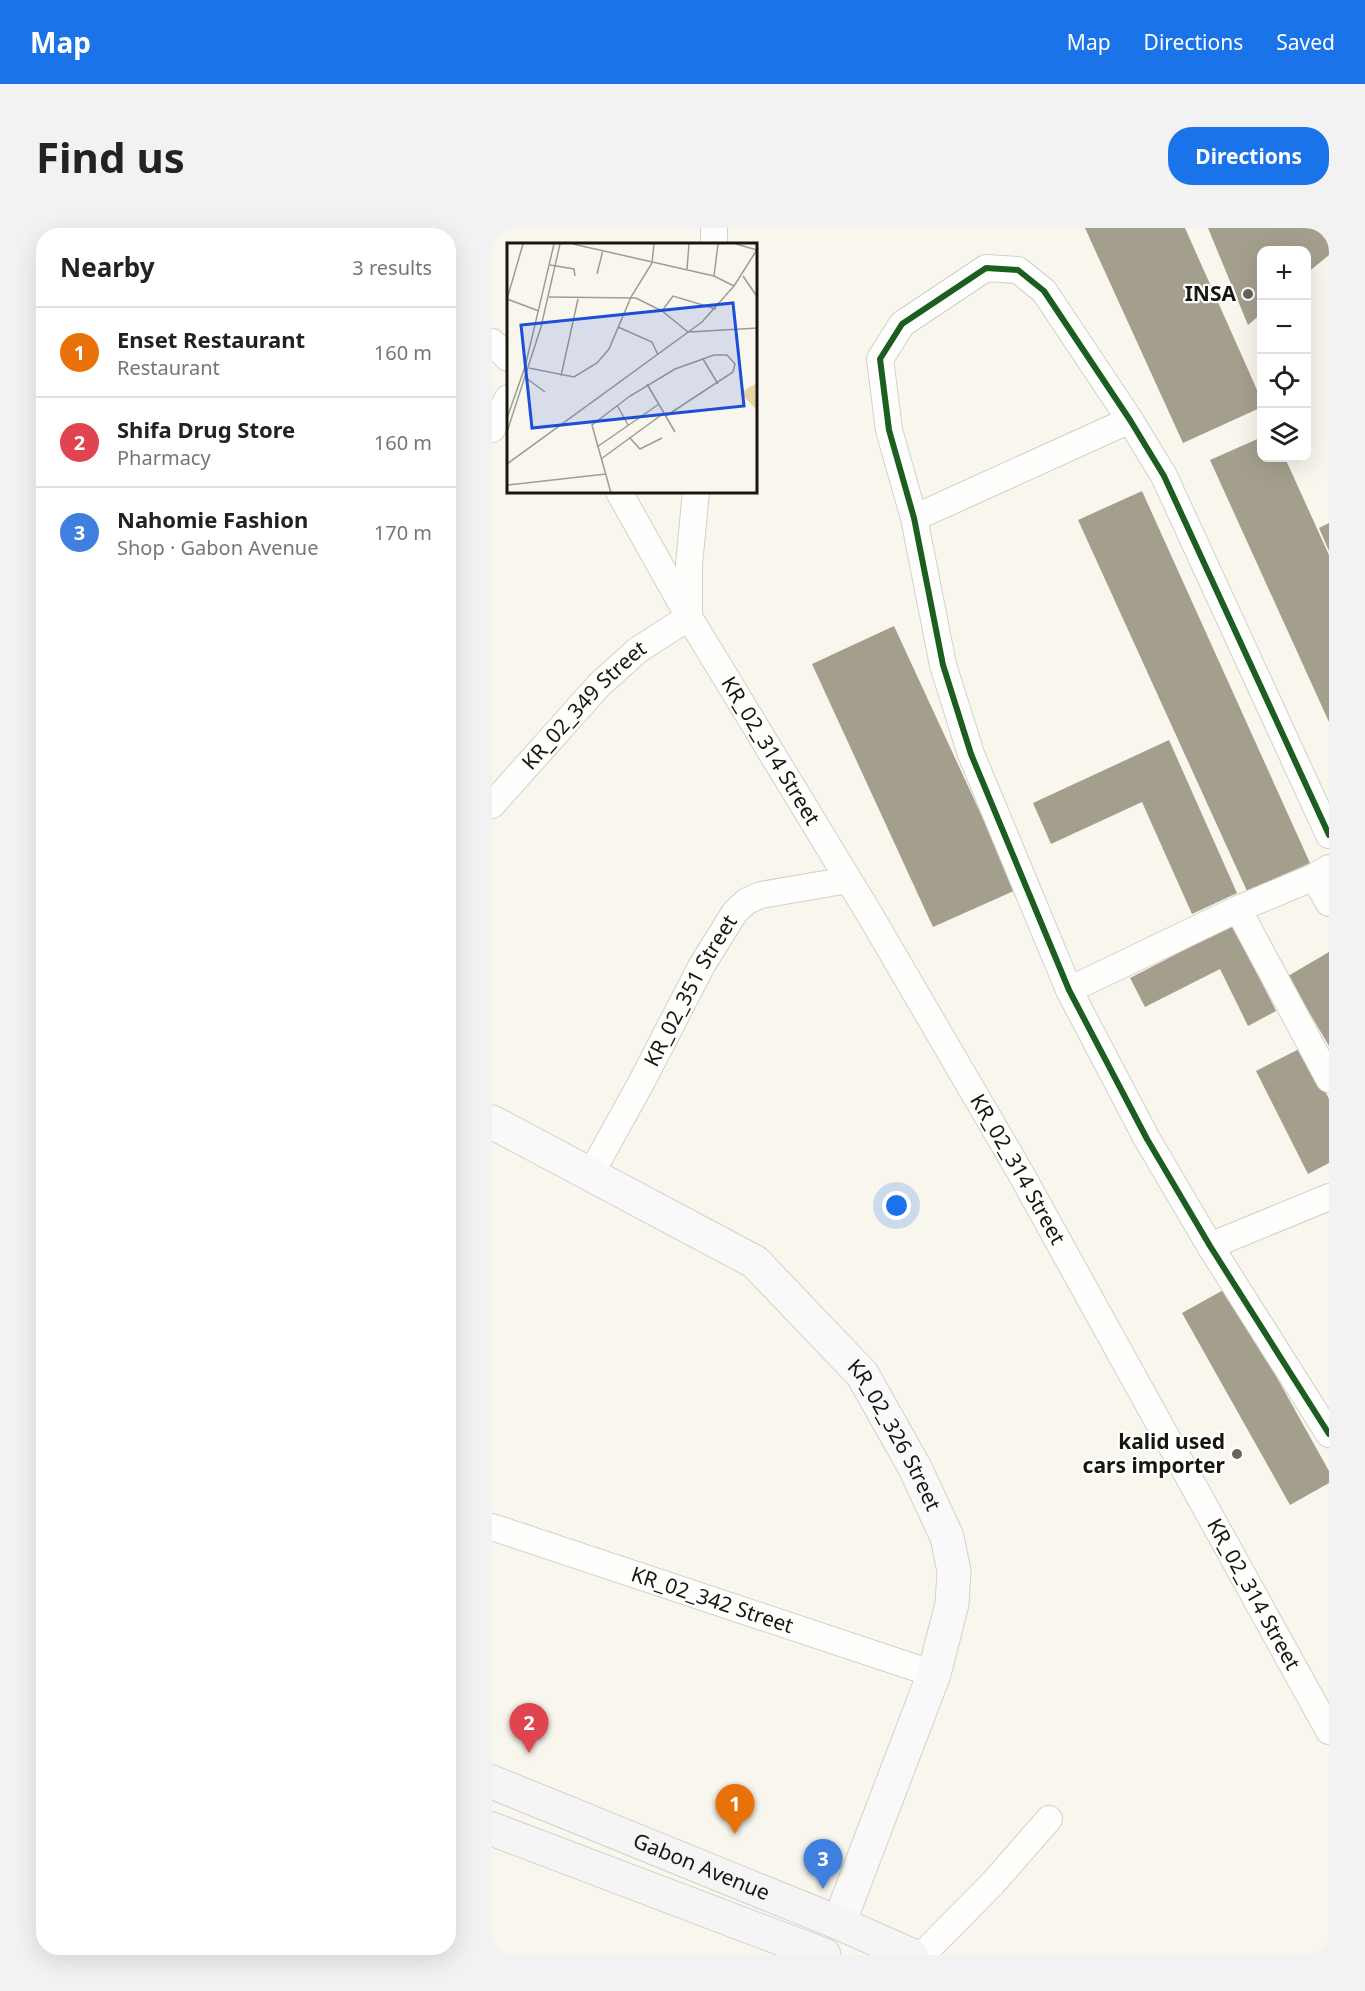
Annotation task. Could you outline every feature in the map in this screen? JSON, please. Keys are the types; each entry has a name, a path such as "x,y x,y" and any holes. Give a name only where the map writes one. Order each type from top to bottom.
{"main road":[{"name":"Gabon Avenue","path":"492,1782 839,1923 911,1955"},
{"name":"Gabon Avenue","path":"492,1829 824,1955"}],"street":[{"path":"1329,835 1164,476 1130,420 1044,291 1018,270 986,268 902,324 880,359 888,430 914,518 944,665 971,754 1069,990 1147,1139 1210,1246 1329,1434"},
{"path":"492,342 507,357"},
{"path":"492,429 507,400"},
{"path":"914,518 1130,420"},
{"name":"KR_02_314 Street","path":"620,494 689,617 848,880 1020,1172 1329,1731"},
{"path":"689,617 689,564 696,494"},
{"name":"KR_02_349 Street","path":"492,805 599,685 638,650 689,617"},
{"path":"1069,990 1321,872 1329,903"},
{"name":"KR_02_351 Street","path":"590,1175 702,965 735,912 747,901 761,895 848,880"},
{"path":"1238,909 1329,1079"},
{"name":"KR_02_326 Street","path":"492,1122 755,1262 862,1374 915,1468 947,1537 954,1571 952,1604 934,1674 839,1923"},
{"path":"1210,1246 1329,1197"},
{"name":"KR_02_342 Street","path":"492,1527 934,1674"},
{"path":"922,1955 993,1883 1049,1819"}],"building":[{"path":"1085,228 1185,228 1257,390 1257,409 1183,443"},
{"name":"INSA","path":"1208,228 1329,228 1329,255 1311,270 1311,246 1257,246 1257,317 1248,325"},
{"path":"1257,439 1257,462 1287,462 1329,555 1329,722 1210,460"},
{"path":"1142,491 1310,863 1247,891 1078,520"},
{"path":"1329,523 1329,551 1319,528"},
{"path":"894,626 1016,890 933,927 812,664"},
{"path":"1169,740 1237,893 1192,914 1142,802 1051,844 1033,803"},
{"path":"1233,925 1276,1011 1248,1026 1220,969 1145,1007 1130,978"},
{"path":"1329,952 1329,1046 1288,976"},
{"path":"1303,1047 1329,1099 1329,1163 1308,1174 1256,1071"},
{"path":"1227,1288 1329,1471 1329,1483 1290,1505 1182,1313"}],"cycle path":[{"path":"1329,835 1164,476 1130,420 1044,291 1018,270 986,268 902,324 880,359 889,430 914,518 943,665 971,754 1069,990 1147,1139 1210,1246 1329,1434"}],"place":[{"name":"INSA","path":"1248,294"},
{"name":"kalid used cars importer","path":"1237,1454"},
{"name":"Shifa Drug Store","path":"529,1753"},
{"name":"Enset Restaurant","path":"735,1834"},
{"name":"Nahomie Fashion","path":"823,1889"}]}
